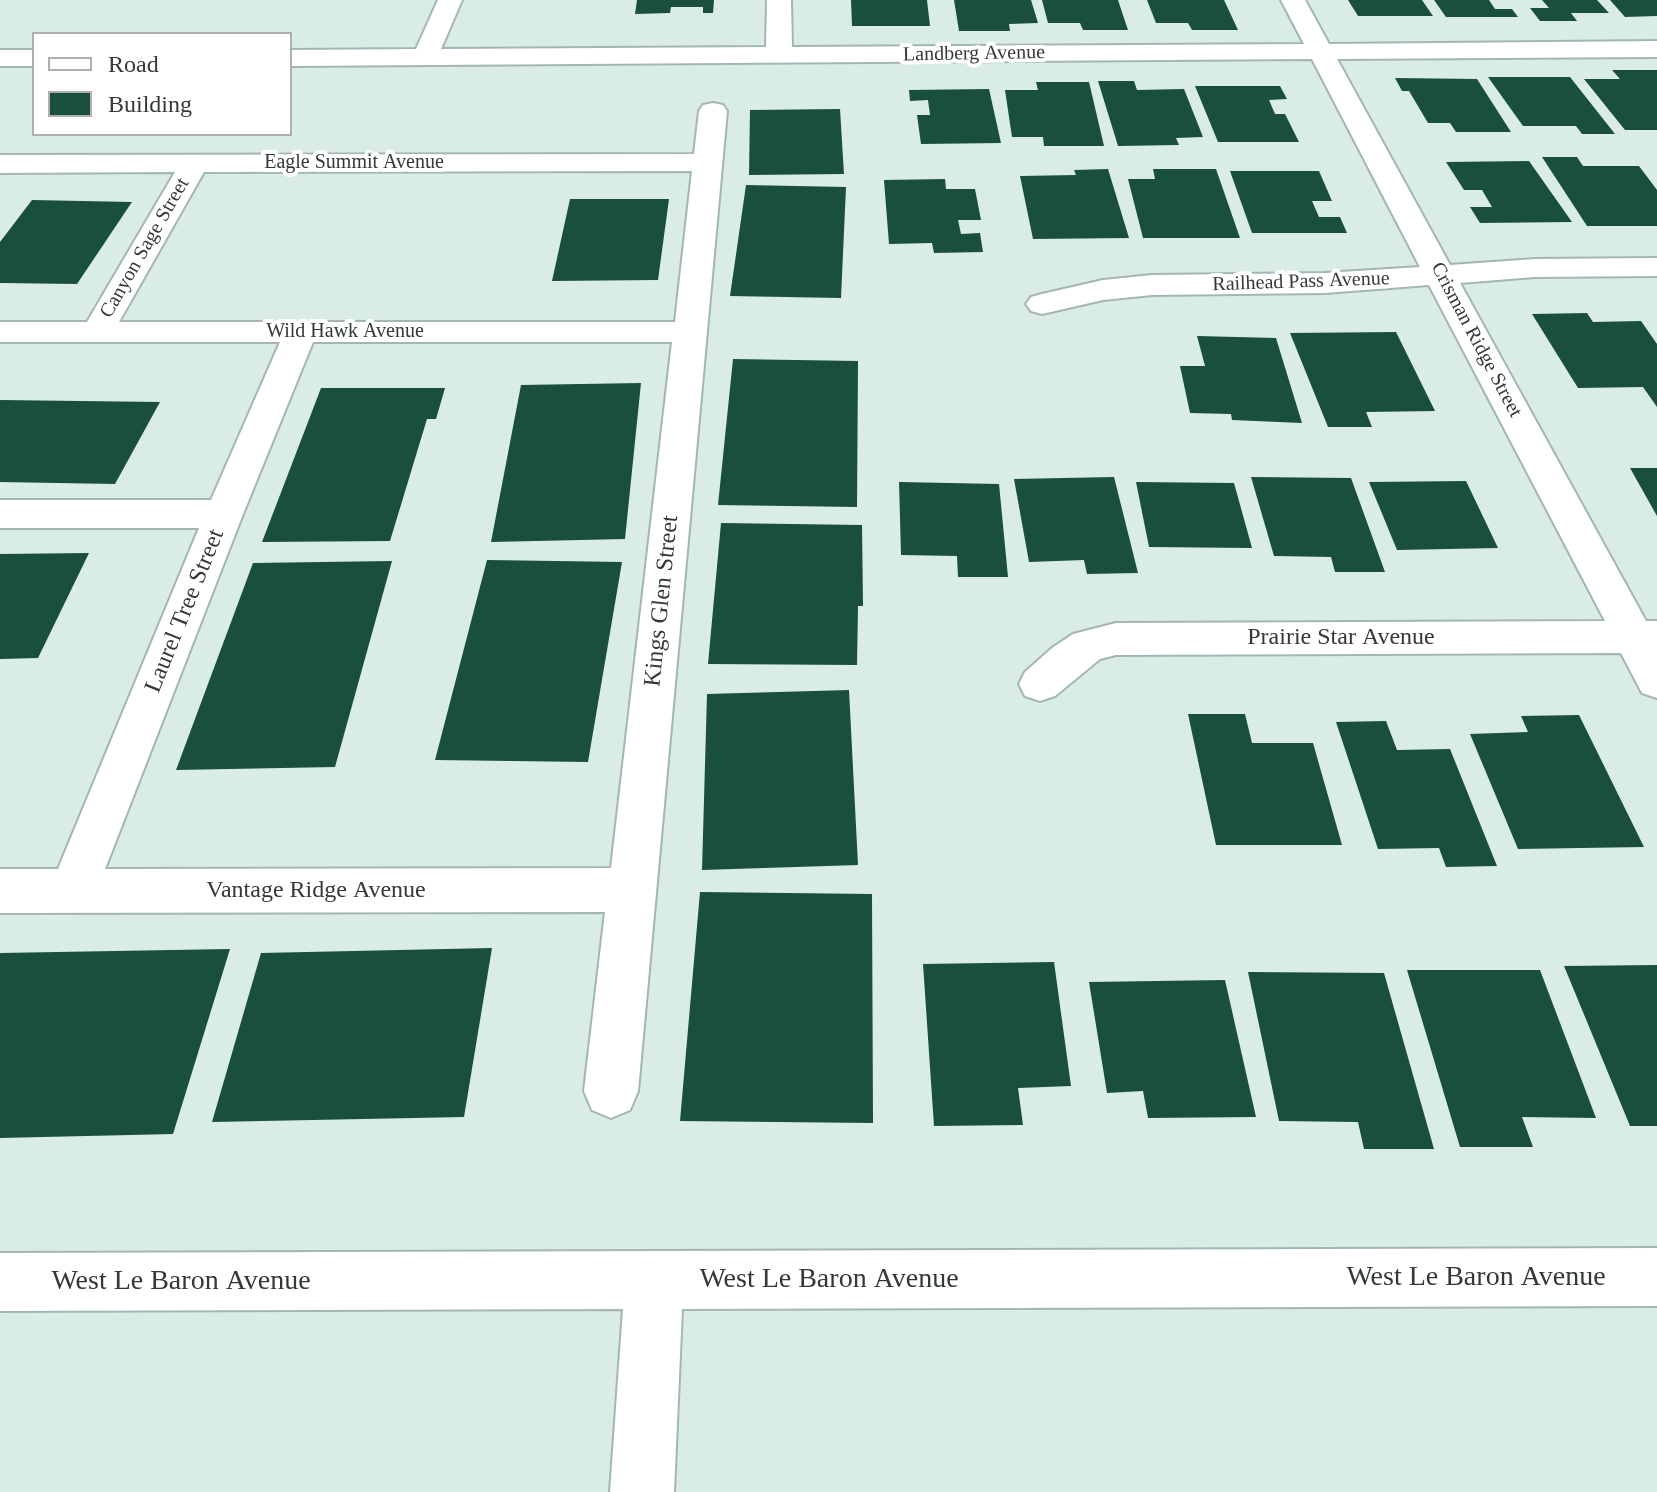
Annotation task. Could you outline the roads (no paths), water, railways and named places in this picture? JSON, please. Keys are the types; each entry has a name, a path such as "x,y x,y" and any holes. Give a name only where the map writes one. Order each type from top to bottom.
{"street":[{"path":"425,58 450,0"},
{"path":"779,0 779,56"},
{"name":"Crisman Ridge Street","path":"1293,0 1442,276 1645,637 1657,681"},
{"name":"Landberg Avenue","path":"292,58 1657,49"},
{"path":"0,58 32,58"},
{"name":"Kings Glen Street","path":"611,1091 713,111"},
{"name":"Eagle Summit Avenue","path":"0,164 708,162"},
{"name":"Canyon Sage Street","path":"97,332 194,164"},
{"name":"Railhead Pass Avenue","path":"1042,304 1103,290 1152,285 1325,283 1535,268 1657,267"},
{"name":"Wild Hawk Avenue","path":"0,332 690,332"},
{"name":"Laurel Tree Street","path":"73,891 224,514 301,332"},
{"path":"0,514 224,514"},
{"name":"Prairie Star Avenue","path":"1040,684 1088,646 1116,639 1645,637"},
{"name":"Vantage Ridge Avenue","path":"0,891 632,890"},
{"name":"West Le Baron Avenue","path":"0,1282 1657,1277"},
{"path":"642,1492 654,1281"}]}
